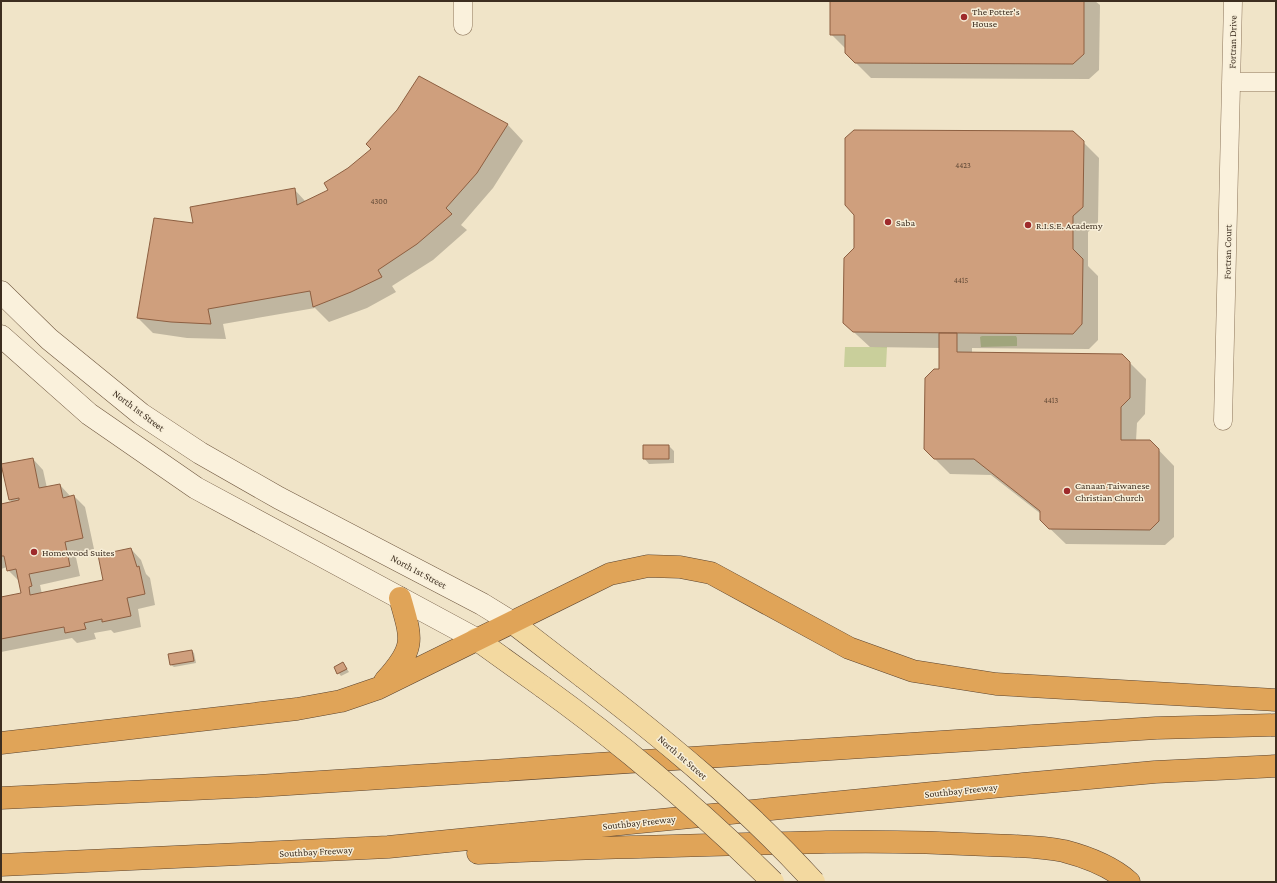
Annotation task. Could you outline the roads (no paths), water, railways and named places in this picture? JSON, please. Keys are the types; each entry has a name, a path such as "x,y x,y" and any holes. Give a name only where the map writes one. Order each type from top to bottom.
{"highway":[{"path":"1,743 298,709 341,701 379,688 610,574 648,566 680,567 711,573 849,648 913,671 996,684 1276,700"},
{"path":"379,688 401,664 407,653 410,642 409,629 400,598"},
{"path":"1,798 258,786 1148,728 1276,725"},
{"name":"Southbay Freeway","path":"1,865 388,848 1023,784 1155,772 1276,766"},
{"path":"388,848 429,855 595,847 915,841 1036,847 1062,851 1085,857 1103,865 1119,874 1129,882"}],"main road":[{"name":"North 1st Street","path":"1,292 49,339 141,414 200,453 278,498 482,604 513,623 649,728 710,780 780,844 814,882"},
{"path":"1,336 89,414 196,488 476,639 543,687 633,755 692,805 773,882"}],"street":[{"path":"463,1 463,26"},
{"name":"Fortran Drive","path":"1231,82 1233,1"},
{"path":"1231,82 1276,82"},
{"name":"Fortran Court","path":"1223,422 1231,82"}],"place":[{"name":"The Potter's House","path":"964,17"},
{"name":"Saba","path":"888,222"},
{"name":"R.I.S.E. Academy","path":"1028,225"},
{"name":"Canaan Taiwanese Christian Church","path":"1067,491"},
{"name":"Homewood Suites","path":"34,552"}]}
